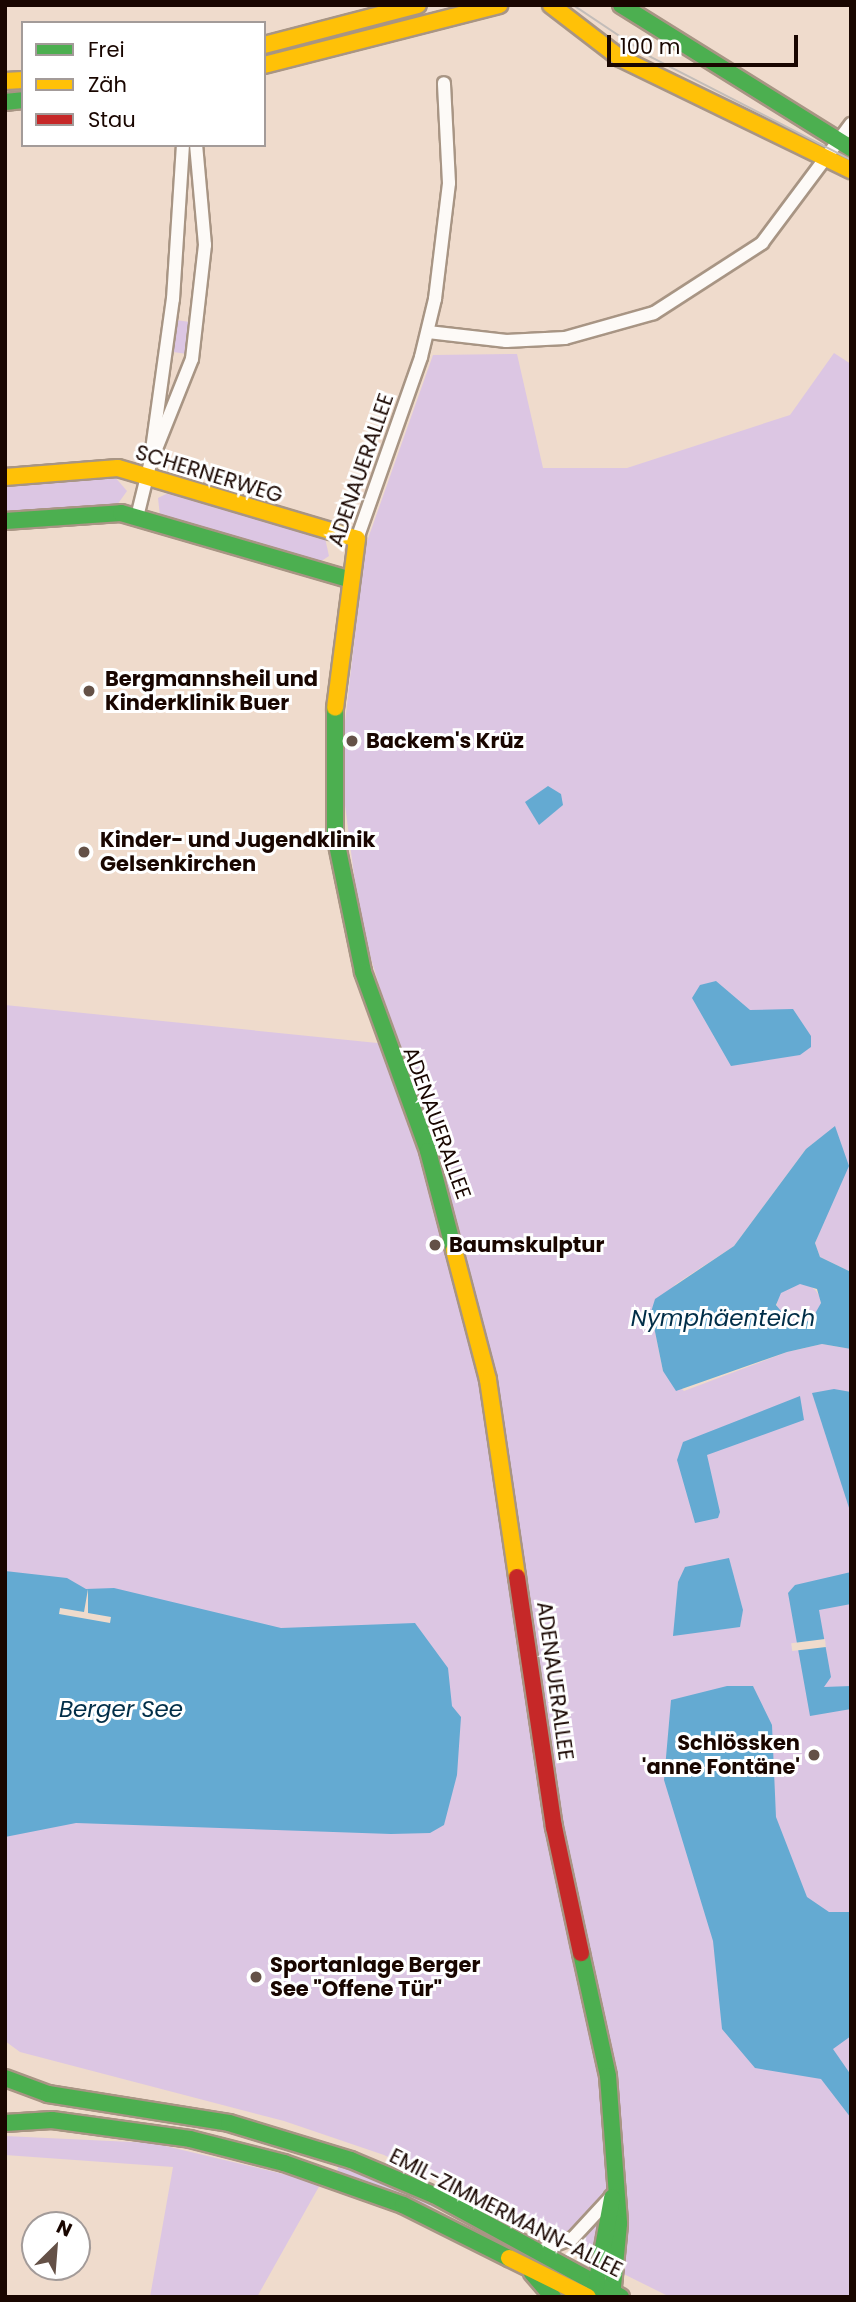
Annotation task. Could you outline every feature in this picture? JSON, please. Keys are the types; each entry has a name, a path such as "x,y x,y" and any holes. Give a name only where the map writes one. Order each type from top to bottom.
{"street":[{"path":"266,44 418,5"},
{"path":"266,64 499,5"},
{"path":"551,5 631,64 830,157 851,170"},
{"path":"621,5 846,145"},
{"name":"ADENAUERALLEE","path":"444,83 449,183 428,332 357,540 348,579 331,743 343,888 363,971 428,1151 488,1380 554,1827 608,2076 616,2295"},
{"path":"428,332 476,340 575,336 673,304 762,243 830,157 846,145 851,124"},
{"path":"137,517 161,397 158,381 173,299 183,198 183,147"},
{"path":"147,471 189,369 198,302 205,200 196,185 196,147"},
{"path":"183,198 205,200"},
{"path":"173,299 198,302"},
{"path":"161,397 176,400"},
{"name":"SCHERNERWEG","path":"5,477 118,468 147,471 357,540"},
{"path":"5,521 137,517 348,579"},
{"name":"EMIL-ZIMMERMANN-ALLEE","path":"5,2078 48,2094 197,2117 304,2144 403,2179 539,2250 595,2290 616,2295"},
{"name":"EMIL-ZIMMERMANN-ALLEE","path":"5,2123 90,2124 242,2151 403,2205 588,2297"},
{"path":"539,2250 573,2238 614,2190"},
{"name":"ADENAUERALLEE","path":"595,2290 614,2190"},
{"path":"527,2267 553,2297"}],"shaded area":[{"path":"176,320 190,322 185,354 172,352"},
{"path":"834,353 851,364 851,1272 820,1257 815,1243 842,1177 835,1127 806,1149 734,1246 676,1284 651,1312 663,1371 684,1391 787,1352 822,1344 851,1349 851,2297 670,2297 384,2155 284,2121 20,2052 5,2041 5,1005 397,1045 360,922 340,766 365,547 433,355 517,354 543,468 627,468 790,415"},
{"path":"114,476 127,491 117,505 5,515 5,487"},
{"path":"170,492 325,538 329,556 320,562 160,516 158,498"},
{"path":"799,1283 814,1290 821,1305 814,1320 799,1327 784,1320 777,1305 784,1290"},
{"path":"5,2136 153,2143 321,2183 257,2297 150,2297 173,2167 5,2155"},
{"path":"339,2163 423,2197 563,2275 441,2210 337,2172"}],"water":[{"path":"548,786 561,794 563,805 539,825 525,802"},
{"path":"716,981 750,1010 793,1009 811,1036 811,1047 800,1055 731,1066 692,998 700,985"},
{"name":"Nymphäenteich","path":"835,1126 849,1166 815,1243 820,1257 851,1272 851,1349 822,1344 787,1352 676,1391 663,1371 651,1312 655,1299 734,1246 806,1149","holes":["800,1284 817,1289 821,1303 812,1319 795,1328 776,1305 781,1293"]},
{"path":"834,1389 851,1392 851,1514 812,1393"},
{"path":"800,1396 804,1420 707,1455 720,1512 718,1518 695,1523 677,1460 683,1442"},
{"path":"729,1558 743,1610 740,1627 673,1636 678,1582 685,1567"},
{"name":"Berger See","path":"5,1571 67,1578 86,1589 114,1588 281,1628 415,1623 448,1668 452,1706 461,1717 457,1775 444,1825 430,1833 391,1834 76,1823 5,1837"},
{"path":"851,1572 851,1604 819,1610 831,1677 824,1687 851,1686 851,1709 810,1716 788,1593 795,1585"},
{"path":"727,1686 753,1686 772,1725 776,1817 807,1897 829,1912 851,1912 851,2036 833,2049 851,2075 851,2118 821,2079 755,2068 722,2029 713,1941 664,1780 671,1700"}],"pier":[{"path":"88,1589 88,1613 111,1617 110,1623 59,1614 60,1608 84,1612"},
{"path":"825,1639 826,1647 792,1651 791,1643"}],"tram line":[{"path":"573,5 651,57 851,160"}],"traffic: fast":[{"path":"621,5 851,148"},
{"path":"5,102 21,100"},
{"path":"5,521 121,513 348,579"},
{"path":"335,708 335,835 363,972 428,1151 454,1250"},
{"path":"581,1953 608,2076 619,2224 612,2297"},
{"path":"5,2078 48,2094 229,2123 351,2160 434,2195 621,2297"},
{"path":"5,2123 52,2120 190,2139 284,2163 403,2205 509,2258"},
{"path":"595,2291 612,2198"},
{"path":"532,2273 553,2297"}],"traffic: slow":[{"path":"266,44 418,5"},
{"path":"266,64 499,5"},
{"path":"551,5 620,58 851,170"},
{"path":"5,81 21,80"},
{"path":"5,477 118,468 357,539 335,708"},
{"path":"454,1250 488,1380 517,1577"},
{"path":"509,2258 588,2297"}],"traffic: jam":[{"path":"517,1577 554,1827 581,1953"}],"place":[{"name":"Bergmannsheil und Kinderklinik Buer","path":"89,691"},
{"name":"Backem's Krüz","path":"352,741"},
{"name":"Kinder- und Jugendklinik Gelsenkirchen","path":"84,852"},
{"name":"Baumskulptur","path":"435,1245"},
{"name":"Schlössken 'anne Fontäne'","path":"814,1755"},
{"name":"Sportanlage Berger See \"Offene Tür\"","path":"256,1977"}]}
